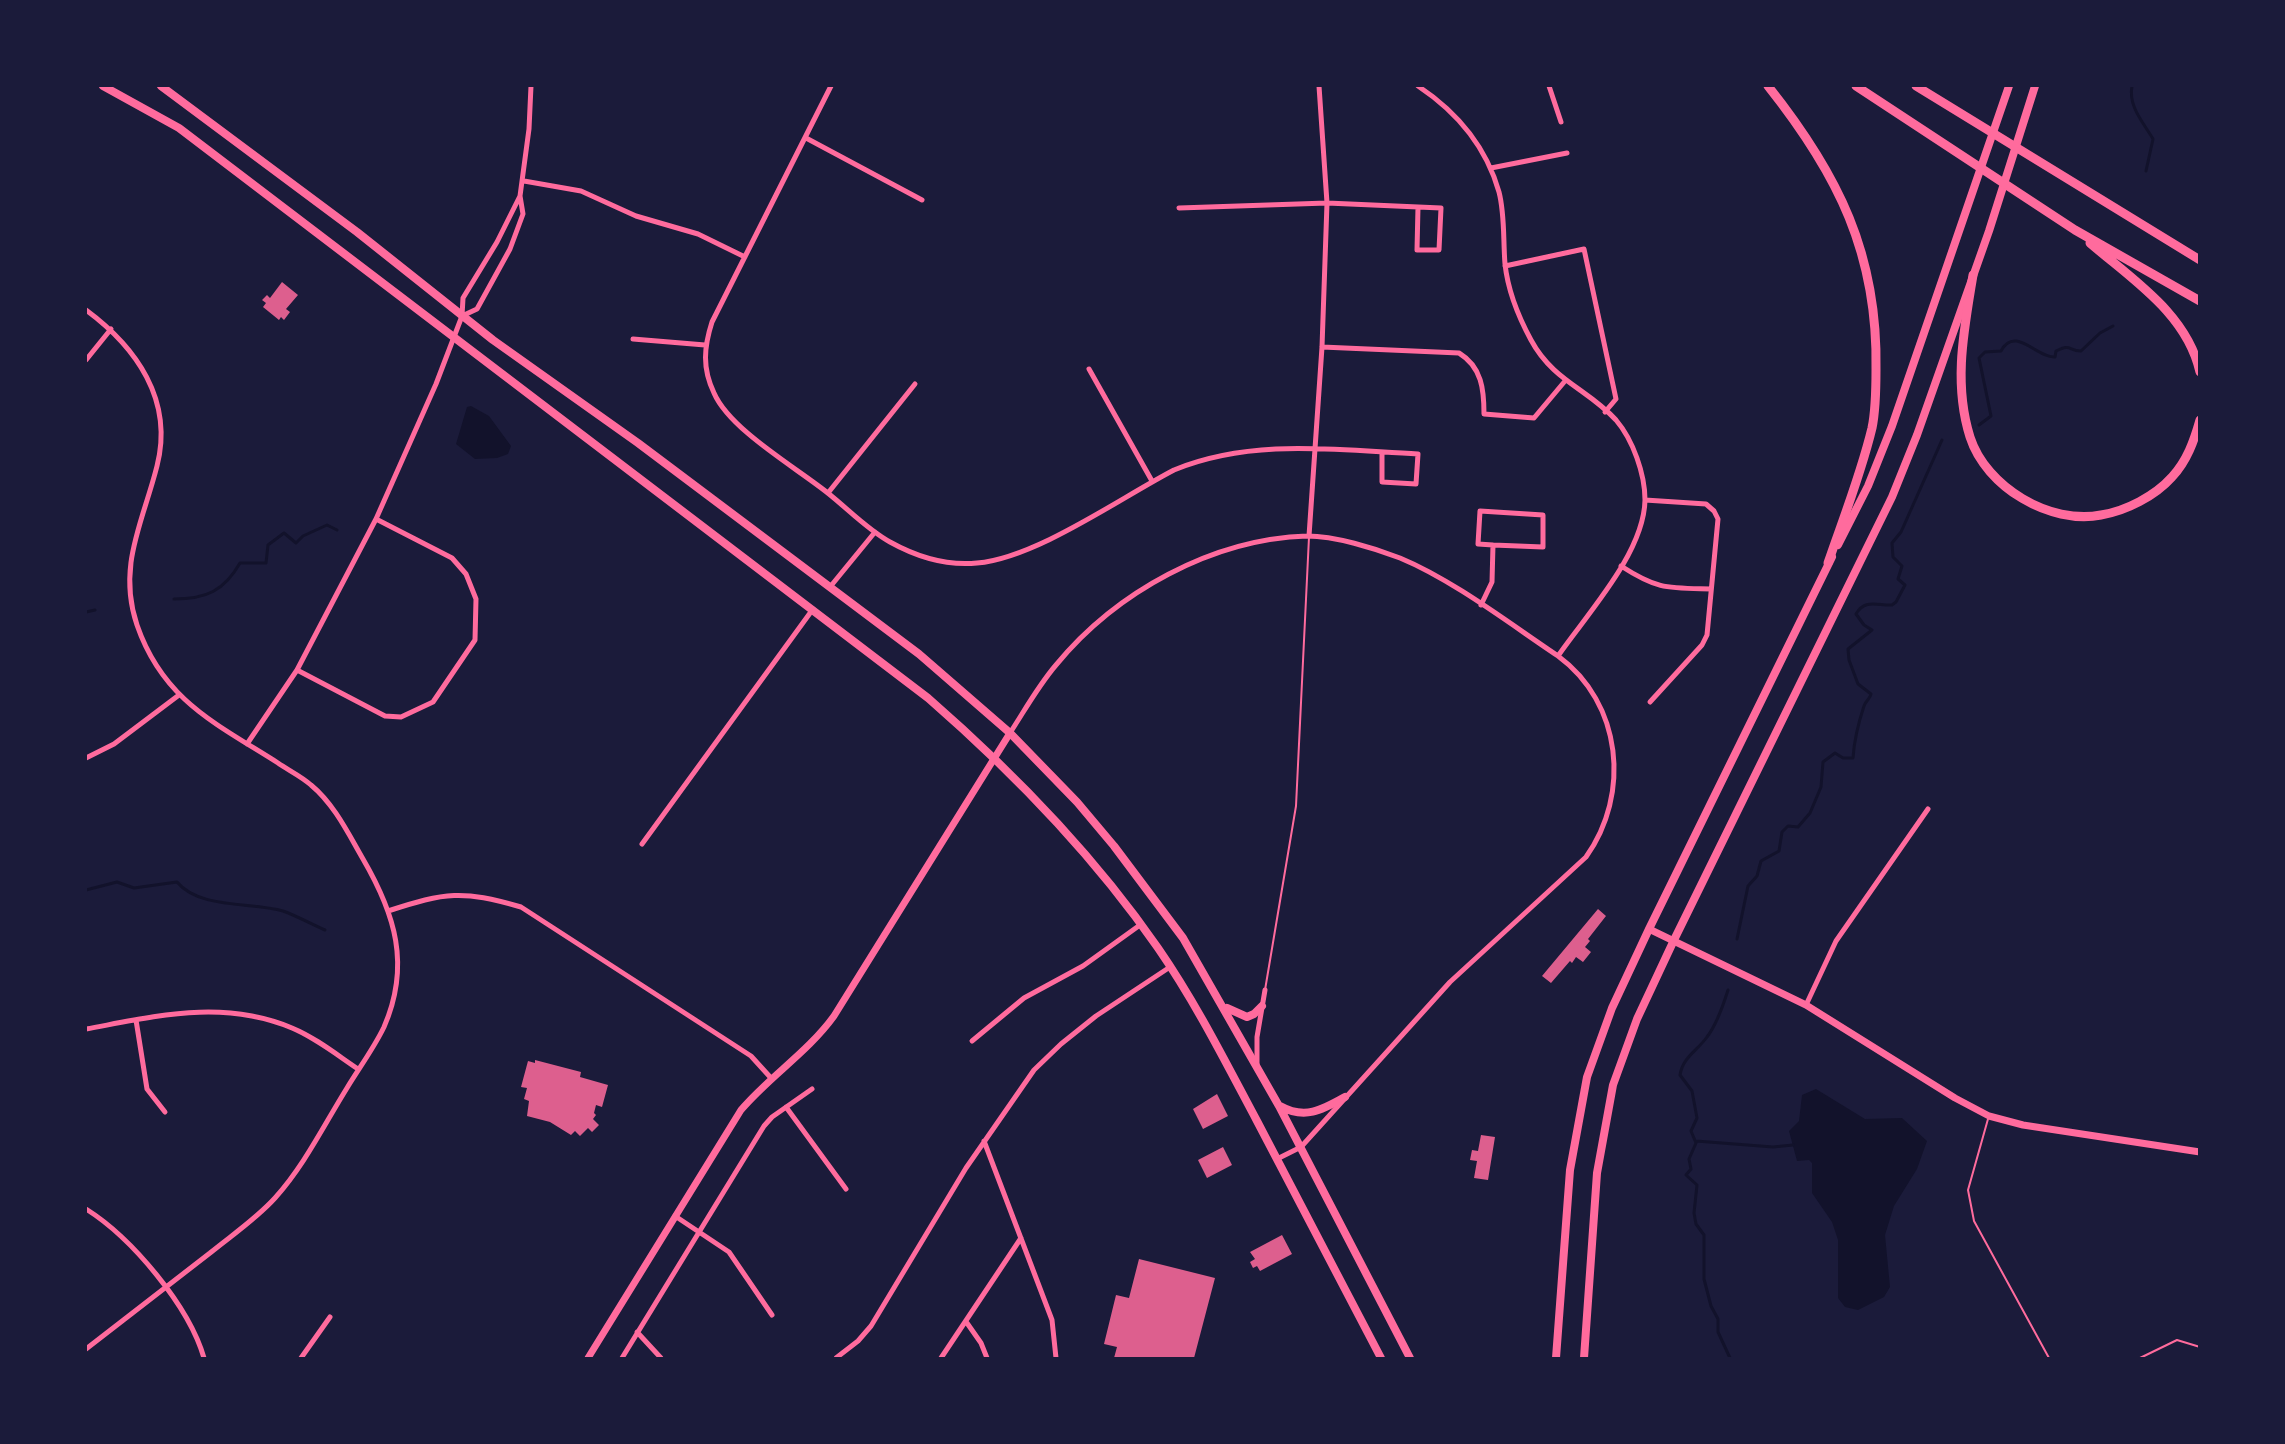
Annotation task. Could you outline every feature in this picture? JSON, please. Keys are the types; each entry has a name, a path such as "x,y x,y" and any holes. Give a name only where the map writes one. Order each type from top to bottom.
{"highway":[{"path":"1768,86 1794,119 1829,171 1856,231 1870,281 1877,334 1872,426 1828,563"},
{"path":"1856,86 2075,230 2199,301"},
{"path":"1916,86 2199,260"},
{"path":"2075,230 2176,320 2192,347 2199,372"},
{"path":"1973,275 1960,360 1964,409 1971,439 1984,463 1998,481 2021,499 2066,515 2099,516 2126,508 2173,477 2192,448 2199,420"}],"main road":[{"path":"104,86 179,128 232,171 454,336 813,609 928,698 995,758 1057,821 1107,880 1170,967 1212,1037 1381,1359"},
{"path":"161,86 357,232 462,315 928,661 1010,733 1077,802 1114,846 1177,929 1257,1065 1410,1359"},
{"path":"1557,1359 1570,1170 1578,1113 1587,1077 1612,1008 1828,563 1868,486 1892,426 2009,86"},
{"path":"1584,1359 1594,1200 1605,1118 1613,1085 1638,1019 1674,940 1892,497 1917,435 2036,86"},
{"path":"1223,1004 1244,1016 1254,1014 1263,1006"},
{"path":"1279,1106 1295,1113 1309,1114 1346,1097"}],"street":[{"path":"247,744 297,670 376,519 436,384 462,315 463,298 520,196 524,180 531,86"},
{"path":"831,86 807,138 712,322 705,345 704,362 709,380 721,405 736,423 888,542 928,560 960,564 995,561 1032,549 1152,482 1195,461 1273,448 1418,454 1416,484 1382,482 1382,453"},
{"path":"1309,536 1322,346 1327,203 1319,86"},
{"path":"1420,86 1468,129 1491,168 1502,213 1505,266 1514,305 1532,342 1546,365 1616,420 1630,441 1641,476 1645,500 1636,543 1558,657"},
{"path":"1549,86 1561,122"},
{"path":"807,138 922,200"},
{"path":"1491,168 1567,153"},
{"path":"524,180 581,191 636,216 698,234 745,257"},
{"path":"462,315 477,309 510,249 523,214 520,196"},
{"path":"1179,208 1327,203 1441,208 1439,250 1417,250 1418,207"},
{"path":"1505,266 1584,249 1616,399 1605,412"},
{"path":"86,310 111,329 136,357 158,406 160,428 158,462 132,548 129,586 135,617 144,643 166,681 188,705 310,784 330,805 369,870 388,911 398,947 398,975 384,1027 303,1160 274,1199 165,1289 86,1349"},
{"path":"86,360 111,329"},
{"path":"633,339 705,345"},
{"path":"1322,346 1459,353 1468,358 1484,385 1484,414 1534,418 1565,381"},
{"path":"1089,369 1152,482"},
{"path":"828,493 915,384"},
{"path":"1645,500 1706,504 1714,511 1718,519 1707,635 1702,645 1650,702"},
{"path":"1480,511 1543,515 1543,547 1493,545 1478,544 1480,511"},
{"path":"297,670 385,716 401,717 434,702 475,640 477,598 466,574 452,558 376,519"},
{"path":"830,587 874,532"},
{"path":"588,1359 741,1110 771,1078 807,1047 834,1016 1010,733 1056,664 1084,634 1116,607 1149,585 1220,554 1264,541 1309,536 1366,546 1401,559 1481,605 1571,666 1591,689 1603,709 1614,755 1613,791 1606,820 1597,842 1586,857 1450,982 1301,1147 1276,1159"},
{"path":"1481,605 1492,582 1493,545"},
{"path":"1622,566 1648,583 1676,588 1711,589"},
{"path":"642,844 813,609"},
{"path":"86,758 114,744 178,694"},
{"path":"1806,1005 1836,940 1928,809"},
{"path":"388,911 425,899 454,894 484,897 520,907 751,1056 771,1078"},
{"path":"972,1041 1024,998 1083,966 1140,925"},
{"path":"1650,929 1806,1005 1955,1098 1989,1116 2023,1125 2199,1152"},
{"path":"836,1359 858,1341 871,1326 984,1141 1034,1070 1061,1044 1105,1010 1170,967"},
{"path":"1257,1065 1256,1046 1265,990"},
{"path":"86,1029 186,1012 220,1011 255,1015 294,1029 358,1069"},
{"path":"136,1020 147,1089 165,1112"},
{"path":"622,1359 764,1126 812,1089"},
{"path":"786,1107 846,1189"},
{"path":"984,1141 1052,1320 1056,1359"},
{"path":"86,1209 108,1223 165,1289 192,1328 204,1359"},
{"path":"675,1216 731,1254 772,1315"},
{"path":"941,1359 967,1323 1021,1238"},
{"path":"301,1359 330,1317"},
{"path":"967,1323 981,1343 987,1359"},
{"path":"638,1332 661,1359"}],"lane":[{"path":"1265,990 1296,806 1309,536"},
{"path":"1989,1116 1968,1190 1974,1221 2049,1359"},
{"path":"2140,1359 2177,1341 2199,1347"}],"shaded area":[{"path":"471,406 489,416 511,446 508,454 497,458 475,459 456,444 467,407"},
{"path":"1816,1089 1865,1119 1902,1118 1927,1141 1917,1169 1894,1206 1885,1235 1890,1287 1884,1297 1858,1310 1845,1307 1838,1298 1838,1240 1832,1222 1812,1193 1812,1163 1809,1160 1797,1161 1789,1131 1799,1121 1802,1095"}],"building":[{"path":"282,282 298,295 286,309 290,312 284,320 281,317 279,320 263,307 266,303 262,300 267,295 270,298"},
{"path":"1598,909 1606,916 1588,939 1590,941 1585,947 1591,952 1583,962 1576,957 1572,963 1570,961 1551,983 1542,976"},
{"path":"535,1060 581,1072 580,1077 608,1085 602,1107 596,1105 594,1113 596,1115 593,1119 599,1125 592,1132 588,1128 580,1136 575,1131 571,1135 550,1122 527,1116 529,1101 524,1099 527,1088 521,1087 528,1061 535,1063"},
{"path":"1217,1094 1228,1116 1203,1129 1193,1109"},
{"path":"1481,1135 1495,1137 1488,1180 1474,1178 1477,1161 1470,1160 1472,1150 1478,1151"},
{"path":"1223,1147 1232,1165 1207,1178 1198,1160"},
{"path":"1282,1235 1292,1254 1260,1271 1257,1266 1253,1268 1250,1262 1255,1259 1250,1252"},
{"path":"1139,1259 1215,1278 1194,1358 1114,1358 1117,1347 1104,1344 1116,1295 1129,1298"}],"waterway":[{"path":"2132,86 2134,107 2153,139 2146,171"},
{"path":"1979,425 1991,416 1979,358 1985,352 2001,351 2013,341 2055,357 2056,351 2068,347 2081,351 2100,333 2113,326"},
{"path":"1737,939 1748,886 1757,876 1761,861 1779,851 1782,832 1788,826 1798,827 1810,813 1821,787 1823,762 1835,753 1843,758 1853,758 1860,718 1871,694 1858,684 1849,660 1848,649 1872,630 1864,625 1856,614 1868,604 1892,605 1905,585 1898,579 1902,566 1893,557 1892,543 1901,532 1942,440"},
{"path":"174,599 185,599 213,592 221,587 240,563 266,563 268,545 284,533 296,543 303,536 327,525 337,530"},
{"path":"86,612 95,610"},
{"path":"86,890 117,882 134,888 177,882 198,897 283,911 325,930"},
{"path":"1728,990 1711,1032 1684,1063 1680,1075 1692,1091 1697,1118 1691,1131 1696,1143 1689,1159 1691,1169 1686,1175 1697,1185 1694,1213 1696,1224 1704,1235 1704,1279 1711,1306 1718,1319 1718,1332 1730,1358"},
{"path":"1696,1141 1773,1147 1793,1145"}]}
